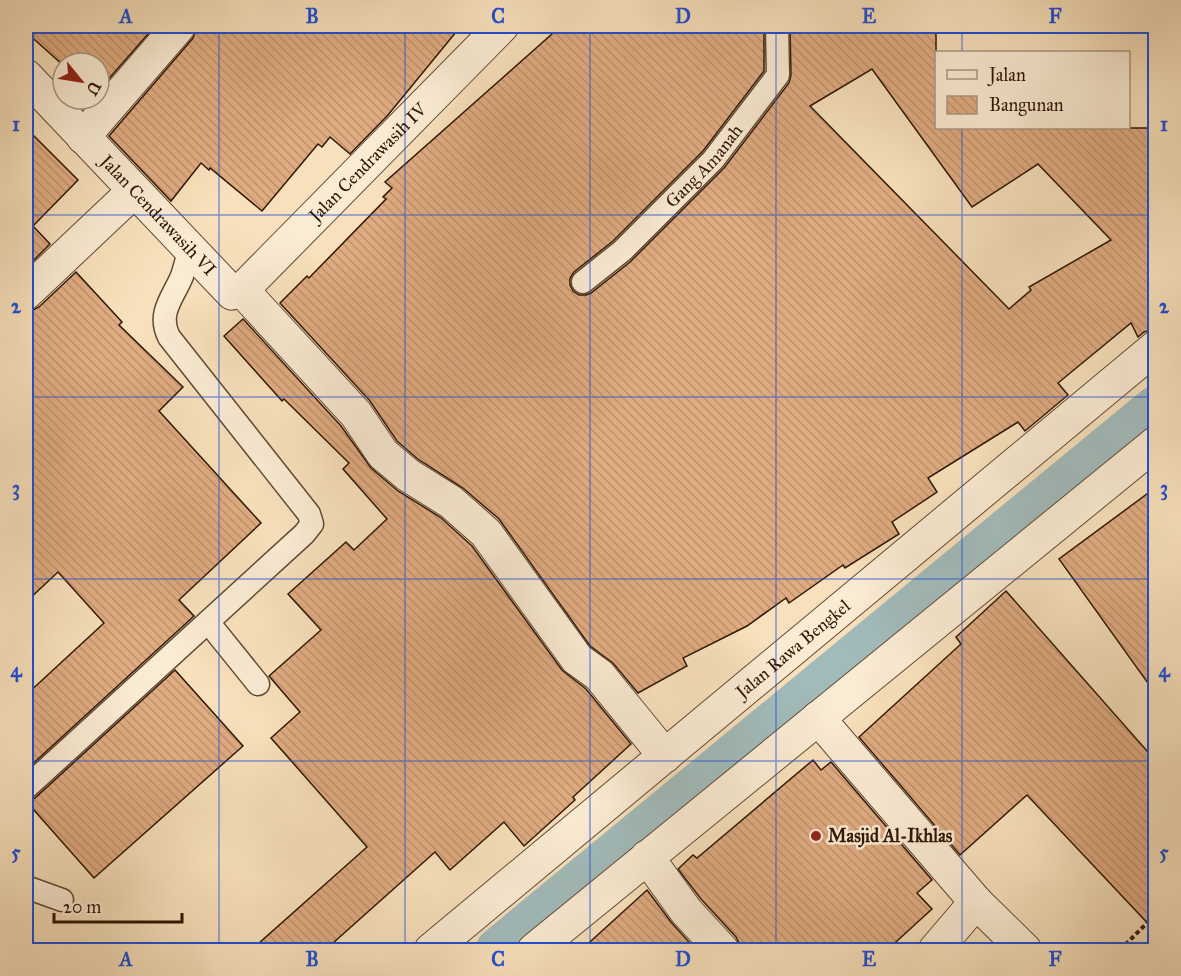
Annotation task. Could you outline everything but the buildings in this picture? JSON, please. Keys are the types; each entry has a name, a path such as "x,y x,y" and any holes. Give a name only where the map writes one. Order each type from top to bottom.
{"street":[{"path":"83,137 179,26"},
{"name":"Jalan Cendrawasih IV","path":"237,292 502,26"},
{"name":"Jalan Cendrawasih VI","path":"26,76 190,249 237,292 356,414 383,454 408,475 451,502 486,533 577,659 598,675 665,756"},
{"path":"26,294 134,191"},
{"name":"Jalan Rawa Bengkel","path":"431,951 1155,347"},
{"path":"534,951 819,718 1152,455"},
{"path":"819,718 976,902 1024,951"},
{"path":"647,857 686,911 722,951"},
{"path":"935,951 976,902"}],"lane":[{"name":"Gang Amanah","path":"583,282 622,251 713,160 778,75 777,26"},
{"path":"26,788 304,534 312,524 309,514 164,328 164,312 182,276 190,249"},
{"path":"208,622 258,684"},
{"path":"26,887 62,900"}],"path":[{"path":"1120,951 1155,914"}],"waterway":[{"path":"498,950 1156,408"}],"place":[{"name":"Masjid Al-Ikhlas","path":"816,836"}]}
